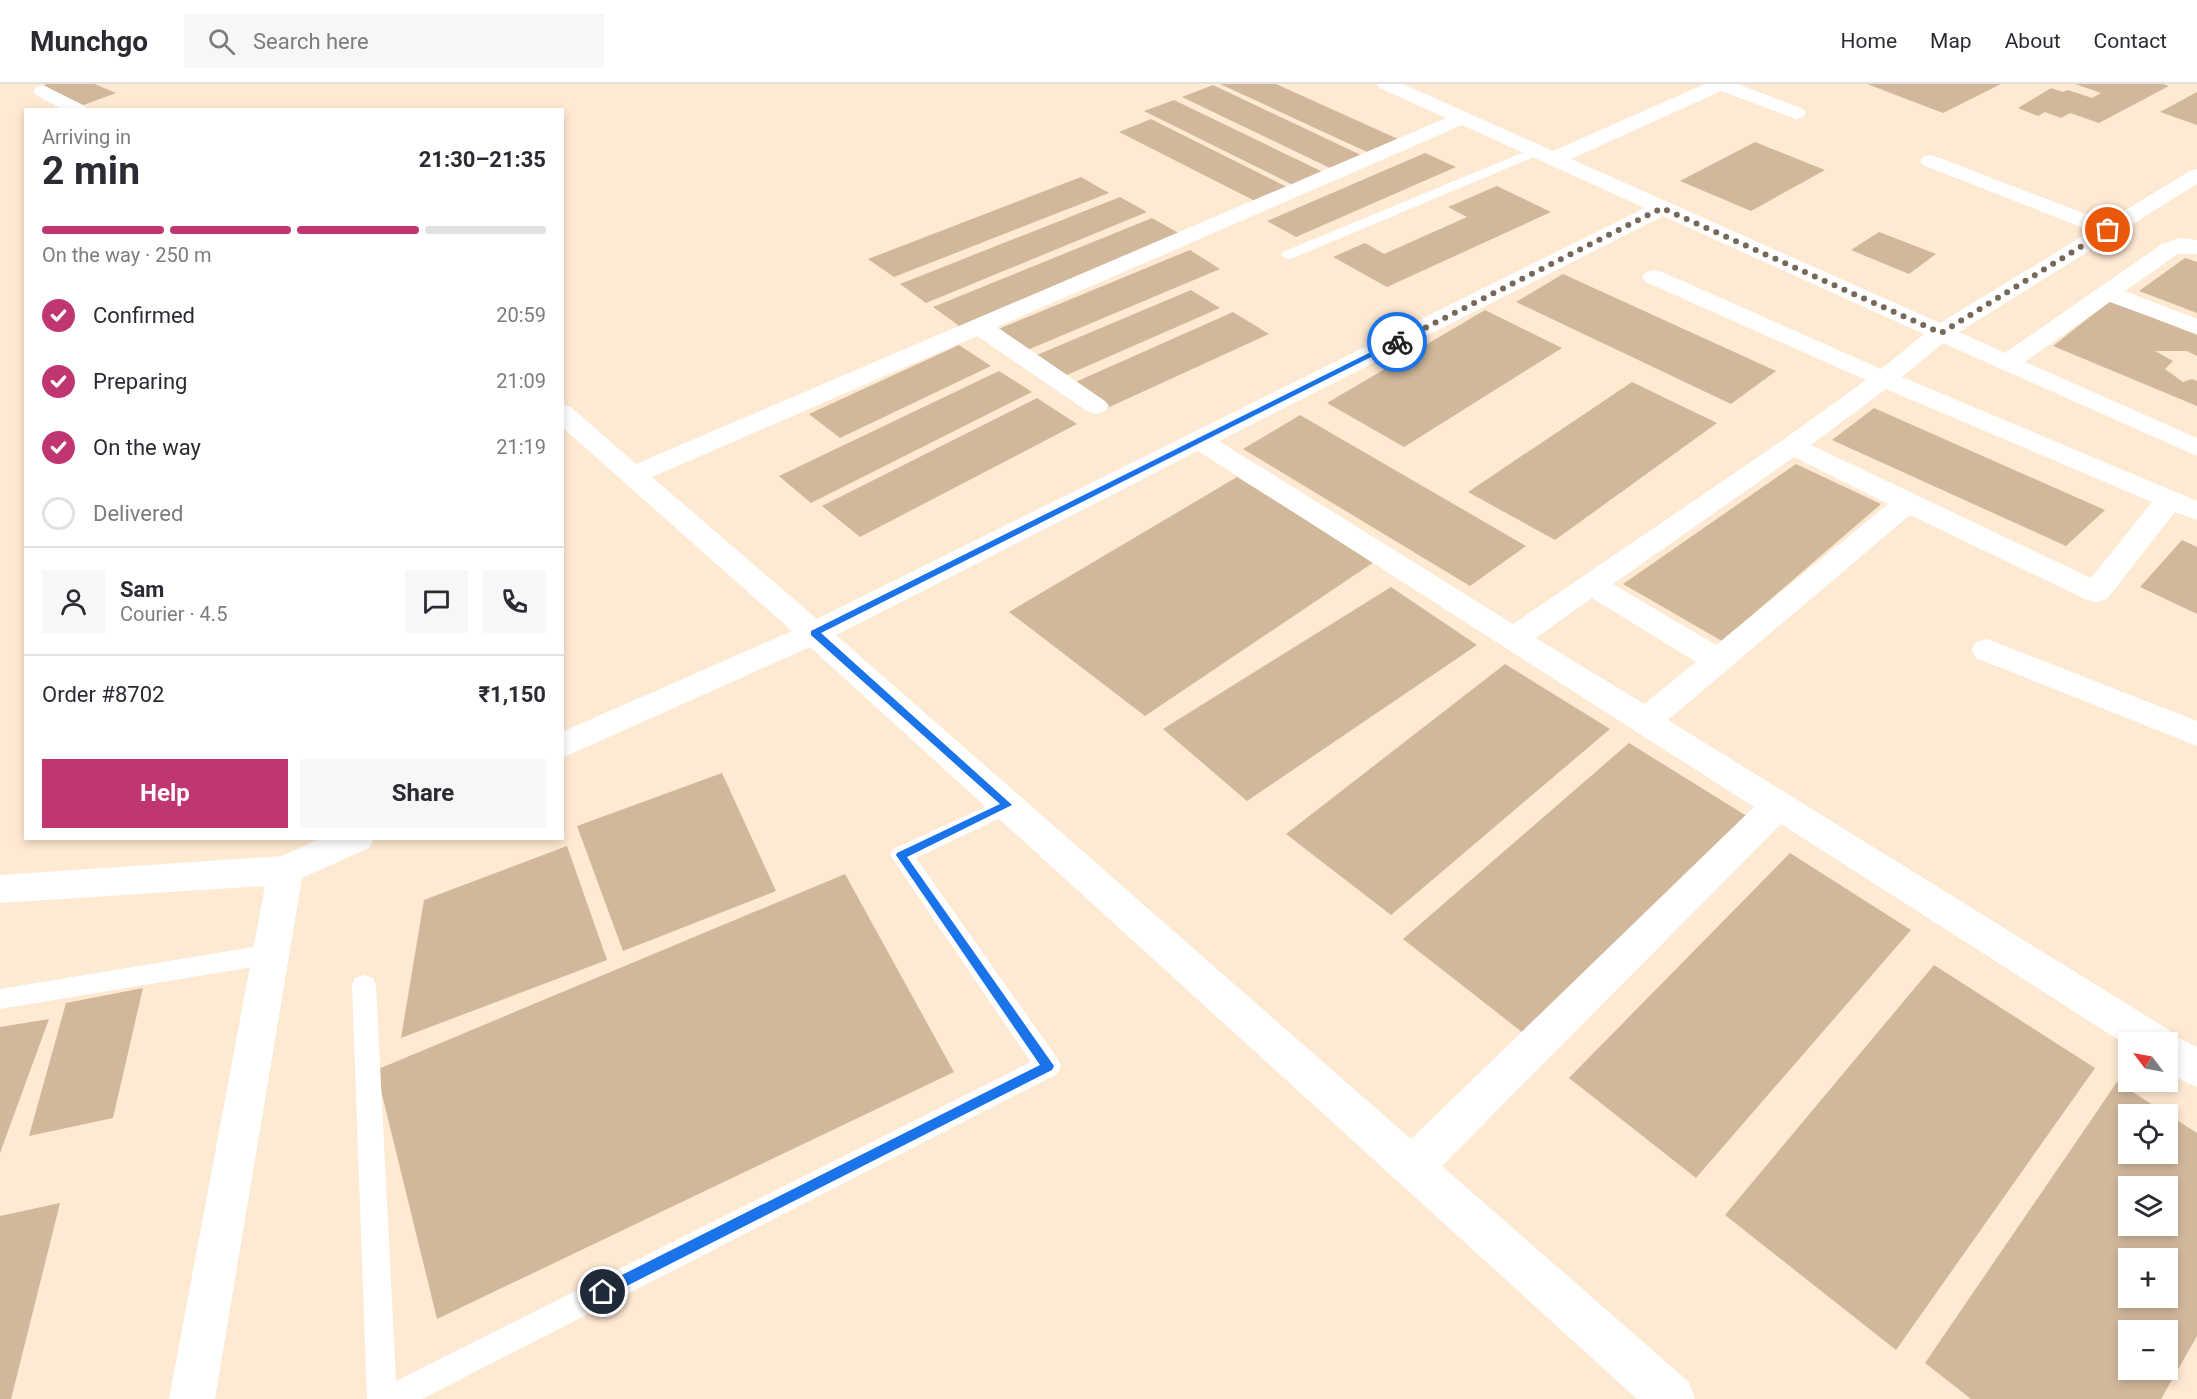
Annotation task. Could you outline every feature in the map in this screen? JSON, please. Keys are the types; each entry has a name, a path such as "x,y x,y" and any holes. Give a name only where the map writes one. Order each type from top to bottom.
{"street":[{"path":"1544,155 1721,84 1796,113"},
{"path":"1402,86 1462,118 2197,448"},
{"path":"43,91 74,108"},
{"path":"633,474 1462,118"},
{"path":"1930,161 2108,230"},
{"path":"1514,638 1792,446 1884,379 1941,333 2197,175"},
{"path":"564,745 814,633 1662,208"},
{"path":"2007,363 2170,249 2180,246 2197,247"},
{"path":"1654,277 1884,379 2197,511"},
{"path":"2107,292 2197,327"},
{"path":"979,326 1096,406"},
{"path":"564,415 814,633 1672,1399"},
{"path":"1200,441 2139,1032"},
{"path":"1792,446 2096,592 2170,499"},
{"path":"1645,721 1907,503"},
{"path":"1592,585 1718,661"},
{"path":"1987,650 2197,734"},
{"path":"1412,1167 1778,805"},
{"path":"0,889 286,870 353,840"},
{"path":"192,1399 286,870"},
{"path":"2178,1057 2197,1069"}],"lane":[{"path":"1288,255 1544,155"},
{"path":"391,1399 1048,1066 901,855 1007,805"},
{"path":"0,999 271,954"},
{"path":"364,985 382,1399"}],"building":[{"path":"47,84 95,84 116,93 78,107 36,88"},
{"path":"1220,84 1276,84 1398,139 1367,152"},
{"path":"1867,84 2001,84 1943,113"},
{"path":"2075,84 2163,84 2169,86 2099,123 2070,113 2061,118 2045,112 2038,116 2018,108 2051,88 2063,92 2068,90 2092,98 2101,93"},
{"path":"1213,85 1363,156 1332,169 1182,97"},
{"path":"2197,92 2197,125 2160,112"},
{"path":"1174,100 1323,172 1293,185 1144,111"},
{"path":"1151,119 1287,187 1255,201 1119,132"},
{"path":"1755,142 1825,170 1751,211 1680,181"},
{"path":"1425,153 1456,167 1296,237 1267,221"},
{"path":"1081,177 1109,193 894,277 868,259"},
{"path":"1497,186 1551,212 1387,287 1333,257 1365,243 1384,254 1467,217 1448,207"},
{"path":"1120,197 1147,212 926,303 900,284"},
{"path":"1152,218 1182,235 962,328 933,307"},
{"path":"1879,232 1936,254 1909,274 1851,250"},
{"path":"1190,250 1220,269 1025,351 996,330"},
{"path":"2185,258 2197,262 2197,313 2139,291"},
{"path":"1563,274 1776,371 1731,404 1516,302"},
{"path":"1191,290 1220,308 1060,378 1032,357"},
{"path":"2110,301 2197,335 2197,356 2187,351 2155,351 2173,361 2165,369 2183,382 2192,379 2197,381 2197,406 2053,346"},
{"path":"1485,310 1562,348 1404,447 1327,403"},
{"path":"1233,312 1269,334 1105,409 1071,384"},
{"path":"959,345 991,366 840,438 809,414"},
{"path":"999,371 1032,392 811,503 779,476"},
{"path":"1632,382 1717,423 1555,540 1468,492"},
{"path":"1037,398 1077,424 860,537 822,506"},
{"path":"1874,408 2105,510 2066,546 1832,440"},
{"path":"1300,415 1526,546 1470,586 1243,449"},
{"path":"1796,464 1881,504 1722,641 1623,584"},
{"path":"1237,477 1374,562 1145,716 1009,612"},
{"path":"2182,540 2197,547 2197,614 2140,587"},
{"path":"1391,587 1477,645 1247,801 1163,729"},
{"path":"1505,664 1610,729 1391,915 1286,834"},
{"path":"1629,743 1750,818 1527,1036 1403,939"},
{"path":"722,773 776,891 623,951 577,826"},
{"path":"567,846 607,960 401,1038 424,900"},
{"path":"1790,853 1911,930 1696,1178 1569,1078"},
{"path":"845,874 954,1072 437,1319 376,1070"},
{"path":"1934,965 2095,1068 1896,1350 1725,1215"},
{"path":"143,988 113,1118 29,1136 66,1003"},
{"path":"49,1019 0,1153 0,1027"},
{"path":"2117,1082 2118,1092 2133,1092 2151,1104 2118,1104 2118,1164 2178,1164 2178,1121 2197,1133 2197,1336 2178,1369 2178,1320 2118,1320 2118,1380 2172,1380 2161,1399 1971,1399 1925,1363"},
{"path":"60,1203 11,1399 0,1399 0,1216"}],"way so far":[{"path":"1397,342 1662,208 1941,333 2108,230"}],"route":[{"path":"603,1292 1048,1066 901,855 1007,805 814,633 1397,342"}]}
